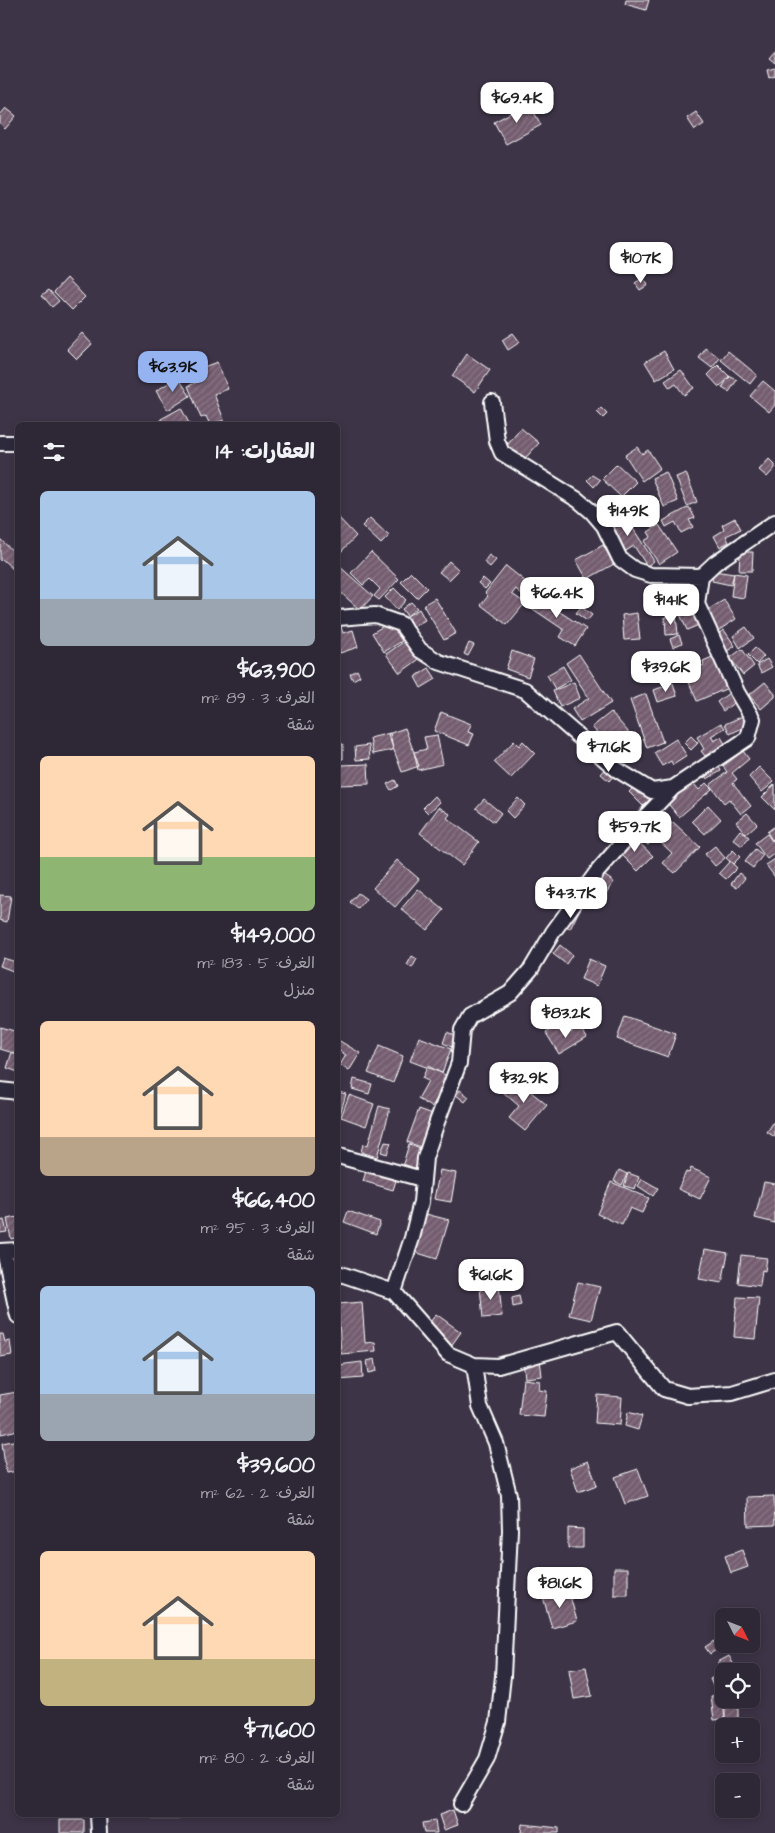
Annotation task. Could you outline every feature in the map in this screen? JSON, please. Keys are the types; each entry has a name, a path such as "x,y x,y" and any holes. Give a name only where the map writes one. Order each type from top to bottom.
{"street":[{"path":"492,402 498,441 502,453 578,500 592,512 604,526 620,559 634,570 651,575 701,576"},
{"path":"0,444 15,443"},
{"path":"394,1292 419,1211 425,1158 436,1122 459,1063 462,1030 470,1016 510,993 531,969 553,932 597,872 642,819 673,788 748,738 753,719 737,692 698,604 701,576 714,562 775,522"},
{"path":"340,618 375,614 401,624 420,650 439,662 525,690 616,769 652,791 673,788"},
{"path":"0,1090 15,1092"},
{"path":"340,1157 422,1179"},
{"path":"7,1251 15,1298"},
{"path":"340,1274 394,1292 448,1354 474,1365 498,1366 617,1332 664,1389 688,1396 732,1393 775,1380"},
{"path":"461,1804 487,1759 498,1722 503,1676 510,1530 509,1495 496,1443 480,1406 474,1365"},
{"path":"98,1817 98,1833"}],"building":[{"path":"626,0 649,0 646,10 625,4"},
{"path":"775,51 775,63 769,58"},
{"path":"775,68 775,76 769,78 767,70"},
{"path":"529,103 541,125 506,144 494,122"},
{"path":"6,108 16,116 5,129 0,124 0,115"},
{"path":"696,112 704,124 695,130 687,118"},
{"path":"67,278 85,297 72,310 54,292"},
{"path":"643,278 648,285 640,290 635,283"},
{"path":"49,290 59,301 52,307 42,295"},
{"path":"82,333 92,344 77,359 67,349"},
{"path":"513,333 520,342 508,350 502,340"},
{"path":"706,348 720,358 712,368 699,358"},
{"path":"664,351 674,369 656,380 645,362"},
{"path":"728,351 757,375 750,384 721,360"},
{"path":"467,354 490,370 475,392 452,376"},
{"path":"217,362 228,389 214,394 224,420 209,422 206,416 201,418 188,386 202,380 198,369"},
{"path":"718,365 730,377 719,387 708,375"},
{"path":"681,370 694,388 684,395 676,384 670,388 665,381"},
{"path":"729,376 737,380 729,392 722,388"},
{"path":"178,377 190,396 168,410 156,391"},
{"path":"763,381 775,391 775,405 769,412 750,396"},
{"path":"181,408 188,422 162,422 161,419"},
{"path":"601,408 607,414 603,418 597,412"},
{"path":"521,428 539,443 521,463 502,447 507,442 508,444"},
{"path":"637,447 642,454 648,450 660,468 642,481 625,455"},
{"path":"769,459 775,465 775,468 767,477 759,470"},
{"path":"617,464 636,482 621,497 602,479"},
{"path":"666,472 678,501 664,507 652,478"},
{"path":"686,473 697,502 687,506 676,477"},
{"path":"592,475 600,480 594,487 587,480"},
{"path":"689,507 695,518 689,520 693,527 681,533 675,522 666,527 663,521"},
{"path":"623,513 654,561 647,566 634,546 624,552 606,523"},
{"path":"370,518 389,536 381,544 362,526"},
{"path":"735,518 741,529 726,536 729,542 720,547 714,536 724,530 722,525"},
{"path":"340,519 356,536 340,553"},
{"path":"659,525 677,552 659,564 644,541 651,537 648,532"},
{"path":"0,539 15,553 15,571 2,559 0,561"},
{"path":"603,545 614,564 587,579 576,560"},
{"path":"371,552 399,579 379,600 374,596 380,589 370,579 363,585 351,573"},
{"path":"740,552 753,552 752,571 739,571"},
{"path":"489,555 496,560 490,567 484,562"},
{"path":"449,561 459,570 449,580 439,572"},
{"path":"506,566 531,586 523,595 516,589 512,594 525,603 507,625 481,605 488,596 485,593"},
{"path":"340,567 373,596 360,610 340,592"},
{"path":"714,571 734,574 731,585 712,581"},
{"path":"411,572 427,588 417,598 401,582"},
{"path":"734,573 747,575 744,598 731,596"},
{"path":"483,578 490,584 485,589 478,583"},
{"path":"394,588 406,600 397,610 385,597"},
{"path":"531,593 586,629 575,646 560,637 564,630 524,603"},
{"path":"435,598 456,633 444,640 423,605"},
{"path":"724,600 736,619 713,634 701,614"},
{"path":"411,602 417,608 407,616 402,609"},
{"path":"692,604 701,624 687,630 678,610"},
{"path":"581,607 592,615 587,621 576,613"},
{"path":"419,609 425,620 413,627 407,616"},
{"path":"637,613 640,639 624,640 622,615"},
{"path":"676,616 678,634 666,635 665,617"},
{"path":"390,622 402,641 384,652 372,633"},
{"path":"746,627 754,638 740,648 733,636"},
{"path":"340,628 343,633 353,630 358,647 340,653"},
{"path":"724,630 735,646 721,655 710,639"},
{"path":"679,635 682,643 673,647 670,639"},
{"path":"405,641 418,660 400,673 386,654"},
{"path":"469,643 474,645 468,656 464,654"},
{"path":"755,648 764,656 757,664 748,655"},
{"path":"742,649 754,666 743,675 730,658"},
{"path":"512,651 534,659 528,677 506,669"},
{"path":"579,654 611,703 580,722 572,709 589,698 566,663"},
{"path":"715,656 728,688 697,701 688,680 694,678 691,671 704,665 703,661"},
{"path":"767,659 772,667 761,673 757,665"},
{"path":"563,666 571,680 555,689 547,675"},
{"path":"429,668 436,679 421,688 415,677"},
{"path":"357,670 360,676 353,680 350,674"},
{"path":"574,682 580,698 560,707 553,691"},
{"path":"765,682 775,694 775,697 761,709 749,695"},
{"path":"673,683 677,696 658,702 654,690"},
{"path":"733,690 739,699 723,711 717,702"},
{"path":"646,694 663,742 647,748 630,700"},
{"path":"441,712 471,724 468,732 474,734 469,745 434,731"},
{"path":"611,712 630,734 620,743 613,735 605,742 592,727"},
{"path":"743,716 748,725 730,734 725,724"},
{"path":"721,723 725,728 711,736 714,741 721,737 725,744 705,756 701,751 704,749 697,737"},
{"path":"405,728 419,766 402,772 388,734"},
{"path":"390,733 393,750 373,754 370,738"},
{"path":"437,735 443,764 418,770 414,752 427,749 424,737"},
{"path":"691,736 698,743 691,750 684,743"},
{"path":"676,739 687,756 673,765 671,761 662,766 654,753"},
{"path":"514,741 519,746 523,741 535,753 511,778 494,762"},
{"path":"340,744 343,744 343,759 340,759"},
{"path":"369,745 370,759 356,760 355,747"},
{"path":"734,747 737,754 718,764 721,771 707,779 703,772"},
{"path":"743,751 749,759 732,773 737,779 733,783 751,806 741,814 729,799 724,803 710,785 727,772 723,766"},
{"path":"340,763 341,765 368,764 369,784 340,785"},
{"path":"609,765 617,772 609,781 601,774"},
{"path":"759,767 774,782 762,792 749,777"},
{"path":"690,779 699,790 706,783 712,789 679,817 665,800"},
{"path":"395,780 398,786 391,790 387,784"},
{"path":"775,784 775,810 762,797"},
{"path":"636,785 650,799 643,806 629,792"},
{"path":"435,796 440,802 428,813 423,808"},
{"path":"518,798 525,805 513,818 506,811"},
{"path":"484,799 501,813 494,822 476,808"},
{"path":"708,805 721,819 705,834 692,821"},
{"path":"439,807 450,814 447,818 479,842 462,865 420,833"},
{"path":"747,813 757,824 746,834 736,822"},
{"path":"649,814 666,830 673,822 700,847 675,873 663,863 672,853 655,837 648,845 633,832"},
{"path":"775,826 775,838 772,840 767,832"},
{"path":"740,830 749,837 742,846 733,839"},
{"path":"767,834 772,841 775,839 775,853 767,859 755,843"},
{"path":"631,835 653,856 638,871 617,850"},
{"path":"715,846 725,858 715,866 705,854"},
{"path":"755,849 763,855 753,868 745,862"},
{"path":"733,850 740,857 733,864 726,858"},
{"path":"775,859 775,877 766,865"},
{"path":"397,860 419,879 395,907 373,888"},
{"path":"730,861 737,868 726,879 719,873"},
{"path":"601,873 614,882 603,897 590,887"},
{"path":"739,873 745,878 737,888 731,884"},
{"path":"418,889 444,910 427,930 401,909"},
{"path":"358,893 366,899 358,909 350,902"},
{"path":"0,895 11,896 7,922 0,920"},
{"path":"573,908 579,911 570,929 563,926"},
{"path":"560,945 572,955 566,964 553,954"},
{"path":"412,956 417,959 412,968 407,965"},
{"path":"3,958 15,962 13,971 0,966"},
{"path":"589,959 605,966 597,986 581,979"},
{"path":"625,1016 676,1034 668,1057 617,1039"},
{"path":"557,1026 564,1036 580,1026 587,1037 559,1054 546,1033"},
{"path":"0,1027 15,1031 15,1053 0,1049"},
{"path":"447,1032 459,1037 454,1048 443,1043"},
{"path":"419,1037 451,1049 442,1073 410,1061"},
{"path":"340,1041 360,1053 349,1071 340,1065 346,1055 340,1051"},
{"path":"379,1046 403,1056 393,1083 368,1073"},
{"path":"12,1052 15,1053 15,1071 7,1068"},
{"path":"428,1066 449,1077 432,1107 418,1099 428,1081 422,1078"},
{"path":"514,1078 547,1105 525,1131 509,1118 519,1106 503,1092"},
{"path":"354,1079 372,1084 369,1094 352,1089"},
{"path":"460,1090 469,1097 465,1102 456,1095"},
{"path":"340,1092 346,1094 340,1114"},
{"path":"349,1095 374,1104 366,1126 341,1117"},
{"path":"379,1106 390,1109 377,1157 361,1152 363,1144 368,1145"},
{"path":"419,1109 433,1114 421,1147 407,1142"},
{"path":"775,1120 775,1137 767,1132"},
{"path":"385,1142 391,1143 387,1154 381,1152"},
{"path":"409,1144 423,1149 417,1169 403,1164"},
{"path":"368,1165 398,1174 393,1190 363,1181"},
{"path":"691,1168 711,1177 700,1199 678,1189 686,1172 689,1173"},
{"path":"440,1170 456,1173 451,1202 434,1199"},
{"path":"619,1170 627,1174 622,1185 614,1181"},
{"path":"628,1173 639,1177 635,1189 624,1186"},
{"path":"642,1179 658,1188 653,1196 638,1186"},
{"path":"611,1182 649,1198 642,1213 630,1208 622,1225 597,1214"},
{"path":"764,1182 775,1184 775,1223 755,1218"},
{"path":"348,1211 380,1222 376,1234 344,1222"},
{"path":"422,1213 449,1220 437,1259 411,1251"},
{"path":"15,1218 15,1238 11,1239 7,1219"},
{"path":"4,1220 7,1232 0,1233 0,1221"},
{"path":"705,1249 728,1253 722,1283 699,1279"},
{"path":"15,1253 15,1277 10,1254"},
{"path":"741,1255 767,1258 765,1271 762,1270 760,1286 738,1283"},
{"path":"578,1282 600,1287 591,1320 569,1315"},
{"path":"499,1284 502,1316 483,1318 480,1287"},
{"path":"519,1296 521,1305 513,1307 512,1298"},
{"path":"737,1297 759,1298 755,1339 734,1337"},
{"path":"362,1302 365,1343 375,1342 376,1351 341,1354 340,1304"},
{"path":"436,1314 461,1332 451,1346 426,1328"},
{"path":"0,1334 3,1334 5,1342 10,1341 12,1355 0,1357"},
{"path":"375,1359 377,1371 369,1373 367,1361"},
{"path":"540,1359 542,1376 525,1378 523,1361"},
{"path":"362,1362 363,1378 340,1380 340,1365"},
{"path":"523,1379 540,1381 539,1390 547,1391 544,1417 519,1415"},
{"path":"15,1392 15,1431 1,1434 0,1395"},
{"path":"597,1395 622,1397 620,1425 595,1423"},
{"path":"628,1412 642,1416 638,1430 625,1426"},
{"path":"15,1441 15,1472 6,1473 2,1443"},
{"path":"588,1461 597,1485 578,1492 570,1468"},
{"path":"638,1469 648,1496 625,1504 615,1477"},
{"path":"774,1496 775,1525 748,1526 747,1497"},
{"path":"568,1528 583,1529 583,1548 568,1548"},
{"path":"742,1550 748,1567 731,1573 725,1556"},
{"path":"614,1568 628,1568 628,1595 614,1595"},
{"path":"568,1589 577,1621 552,1628 543,1597"},
{"path":"714,1641 715,1642 715,1651 710,1654 705,1647"},
{"path":"729,1656 733,1663 719,1663"},
{"path":"586,1667 592,1696 574,1699 569,1670"},
{"path":"715,1676 715,1688 714,1688 710,1679"},
{"path":"711,1696 715,1696 715,1708 724,1708 725,1718 715,1718 714,1720"},
{"path":"725,1708 738,1708 738,1718 725,1718"},
{"path":"453,1810 458,1825 444,1830 439,1815"},
{"path":"152,1817 179,1817 179,1819 152,1819"},
{"path":"60,1820 84,1820 84,1833 60,1833"},
{"path":"435,1821 437,1833 424,1833 422,1823"},
{"path":"522,1824 559,1828 559,1833 521,1833"}]}
